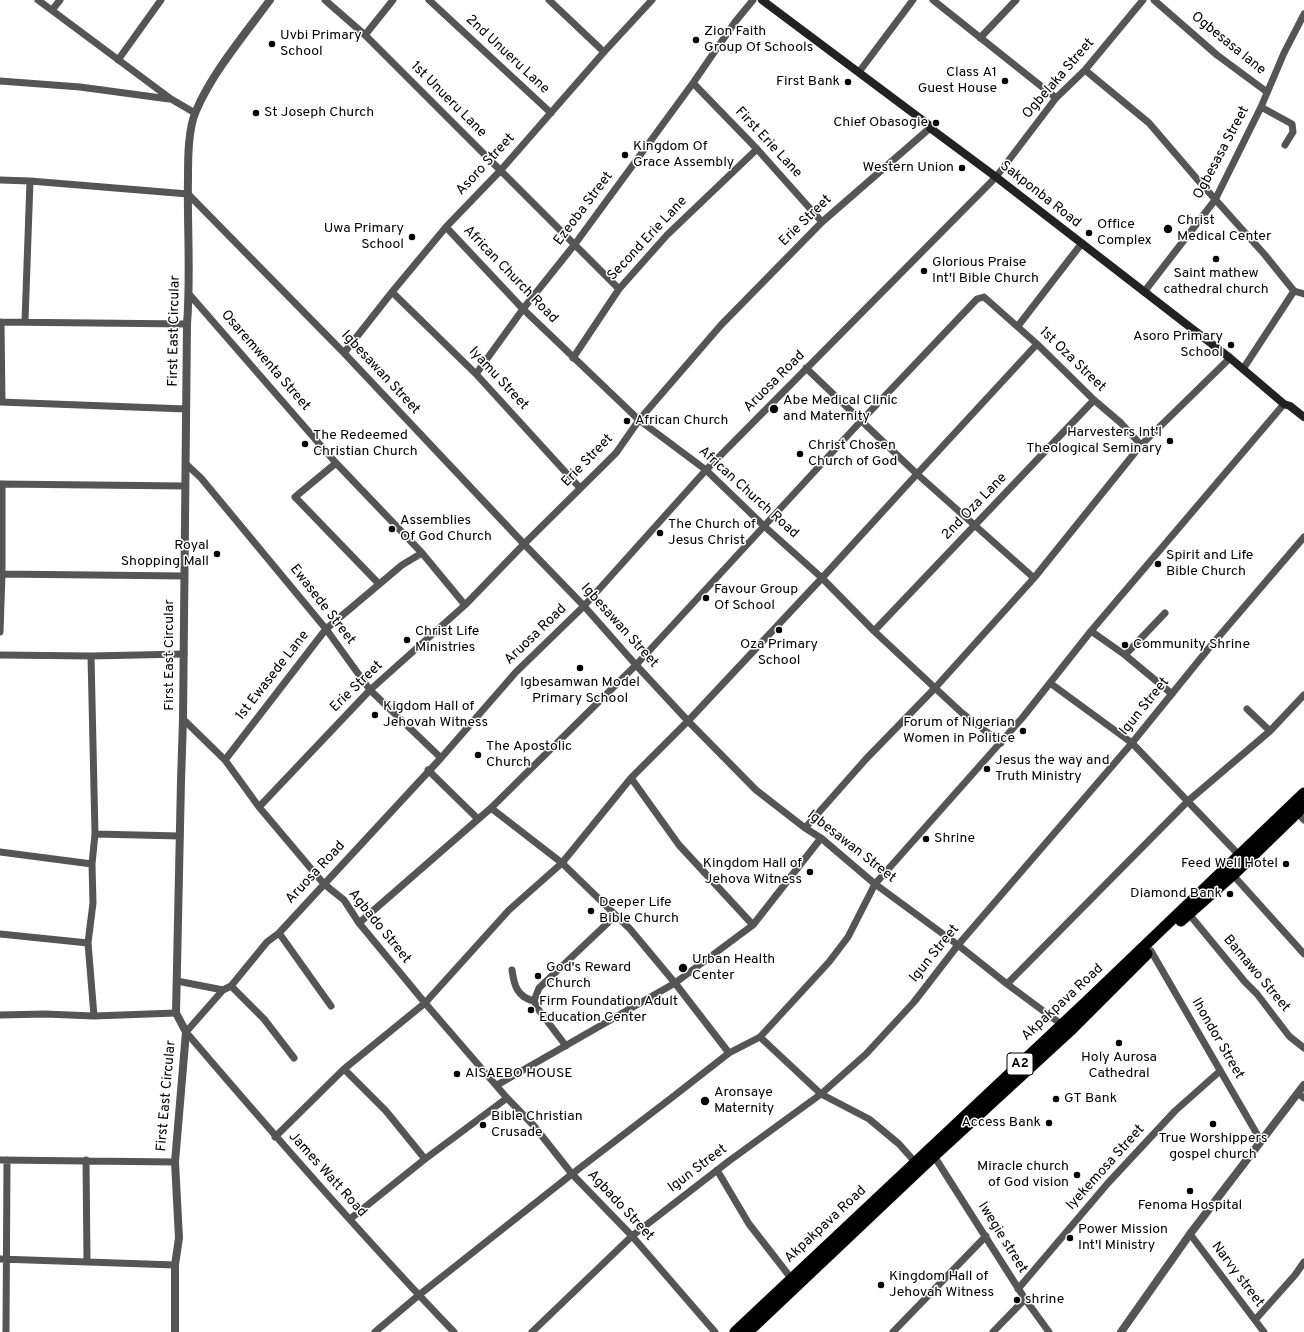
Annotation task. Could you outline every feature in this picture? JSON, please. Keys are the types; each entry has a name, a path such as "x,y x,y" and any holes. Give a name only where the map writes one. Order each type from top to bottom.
{"highway":[{"name":"Akpakpava Road","path":"748,1332 934,1156 1066,1028 1239,855 1304,793"},
{"name":"Akpakpava Road","path":"735,1332 915,1162 1066,1028 1189,914 1302,813"}],"main road":[{"name":"Sakponba Road","path":"762,0 933,128 930,128 1082,243 1230,358 1284,404 1290,406 1304,417"}],"street":[{"path":"38,0 171,99 195,113"},
{"path":"52,10 60,0"},
{"path":"118,60 161,0"},
{"name":"First East Circular","path":"175,1332 175,1265 179,1238 175,1162 186,1032 176,1013 184,654 187,324 189,294 189,149 195,113 211,82 270,0"},
{"name":"1st Unueru Lane","path":"325,0 365,35 619,289"},
{"path":"365,35 393,0"},
{"name":"2nd Unueru Lane","path":"429,0 551,113"},
{"path":"550,0 604,52"},
{"name":"Asoro Street","path":"344,353 446,227 500,171 604,52 652,0"},
{"name":"Ezeoba Street","path":"476,374 523,308 575,244 752,0"},
{"path":"859,72 913,0"},
{"path":"933,0 1056,98"},
{"path":"980,38 1016,0"},
{"name":"Ogbelaka Street","path":"996,177 1056,98 1084,70 1143,0"},
{"name":"Ogbesasa lane","path":"1154,0 1217,55 1267,92"},
{"name":"Ogbesasa Street","path":"1144,292 1215,200 1261,107 1284,53 1304,14"},
{"path":"1084,70 1149,123 1215,200 1265,255 1294,291 1304,294"},
{"path":"1,80 80,87 171,99"},
{"name":"First Erie Lane","path":"693,83 757,149 822,222"},
{"path":"1261,107 1292,124 1293,132 1285,145"},
{"name":"Erie Street","path":"259,807 370,690 465,605 616,453 639,420 721,325 822,222 930,128"},
{"name":"Second Erie Lane","path":"573,358 619,289 667,234 757,149"},
{"name":"Aruosa Road","path":"186,1032 223,990 231,986 267,942 279,933 428,770 441,758 516,672 584,606 706,470 996,177"},
{"path":"0,180 30,181 188,194"},
{"path":"25,321 30,181"},
{"name":"Igbesawan Street","path":"188,194 344,353 584,606 688,721 756,790 805,828 821,838 875,884 958,945 1066,1028"},
{"name":"African Church Road","path":"446,227 523,308 573,358 639,420 706,470 764,526 822,578 874,631 962,714 1000,743"},
{"path":"1018,326 1082,243"},
{"path":"1243,369 1294,291"},
{"name":"Iyamu Street","path":"392,292 476,374 580,488"},
{"name":"Osaremwenta Street","path":"189,294 336,462 422,553 465,605"},
{"name":"1st Oza Street","path":"861,421 977,299 984,298 1018,326 1094,400 1120,423 1141,445"},
{"path":"186,408 1,402 0,322 25,321 187,324"},
{"path":"275,1137 344,1070 425,1003 509,910 562,863 630,778 688,721 1037,344"},
{"path":"805,828 866,759 935,688 1034,578 1141,445 1230,358"},
{"path":"806,368 916,474 976,525 1034,578"},
{"name":"2nd Oza Lane","path":"874,631 1094,400"},
{"path":"375,1332 419,1295 572,1174 729,1053 760,1037 829,962 848,937 875,884 1000,743 1091,632 1284,404"},
{"path":"359,923 491,808 636,665 861,421"},
{"path":"336,462 295,497 379,584"},
{"name":"Ewasede Street","path":"186,464 201,478 326,629 370,690 441,758"},
{"path":"0,632 1,484 185,486"},
{"name":"Igun Street","path":"532,1332 632,1236 717,1170 821,1094 866,1054 914,1002 958,945 1132,743 1304,537"},
{"name":"1st Ewasede Lane","path":"225,760 326,629 402,565 422,553"},
{"path":"1,574 184,576"},
{"path":"1125,655 1165,613"},
{"path":"1091,632 1125,655 1172,694"},
{"path":"0,655 91,656 184,654"},
{"path":"91,656 95,834 92,864 94,903 88,944 94,1016"},
{"path":"1050,682 1132,743 1239,855"},
{"path":"1007,984 1188,801 1270,731 1304,695"},
{"path":"1247,709 1270,731"},
{"name":"Agbado Street","path":"183,719 225,760 259,807 324,884 344,900 359,923 425,1003 507,1098 534,1126 572,1174 632,1236 715,1332"},
{"path":"428,770 478,819"},
{"path":"630,778 679,845 753,925"},
{"path":"491,808 562,863 630,929 675,983 729,1053"},
{"path":"95,834 180,836"},
{"path":"497,1085 675,983 753,925 821,838"},
{"path":"0,852 92,864"},
{"path":"1233,875 1304,954"},
{"name":"Bamawo Street","path":"1189,914 1257,994 1290,1036 1304,1048"},
{"path":"566,1046 538,1009 534,1001 538,988 615,916"},
{"path":"279,933 331,1006"},
{"path":"0,934 88,944"},
{"name":"Ihondor Street","path":"1150,951 1261,1141"},
{"path":"512,970 515,988 527,999 534,1001"},
{"path":"177,981 223,990"},
{"path":"231,986 264,1019 294,1058"},
{"path":"0,1015 44,1014 94,1016 176,1013"},
{"name":"James Watt Road","path":"186,1032 275,1137 454,1332"},
{"path":"760,1037 821,1094 869,1119 899,1144 915,1162"},
{"path":"344,1070 386,1111 424,1159"},
{"name":"Iyekemosa Street","path":"1018,1289 1108,1183 1175,1110 1220,1071"},
{"path":"1121,1332 1190,1234 1261,1141 1301,1096 1304,1086"},
{"path":"350,1219 424,1159 507,1098"},
{"name":"Iwegie street","path":"934,1156 986,1236 1025,1300 1049,1332"},
{"path":"6,1332 4,1160 175,1162"},
{"path":"86,1160 87,1261"},
{"path":"717,1170 749,1224 791,1278"},
{"name":"Narvy street","path":"1190,1234 1262,1331"},
{"path":"893,1332 986,1236"},
{"path":"4,1259 175,1265"},
{"path":"1255,1320 1295,1275 1304,1262"},
{"path":"994,1332 1025,1300"}],"place":[{"name":"Zion Faith Group Of Schools","path":"696,40"},
{"name":"Uvbi Primary School","path":"272,44"},
{"name":"Class A1 Guest House","path":"1005,81"},
{"name":"First Bank","path":"848,82"},
{"name":"St Joseph Church","path":"256,113"},
{"name":"Chief Obasogie","path":"936,123"},
{"name":"Kingdom Of Grace Assembly","path":"625,155"},
{"name":"Western Union","path":"962,168"},
{"name":"Christ Medical Center","path":"1168,229"},
{"name":"Office Complex","path":"1089,233"},
{"name":"Uwa Primary School","path":"412,237"},
{"name":"Saint mathew cathedral church","path":"1216,259"},
{"name":"Glorious Praise Int'l Bible Church","path":"924,271"},
{"name":"Asoro Primary School","path":"1231,345"},
{"name":"Abe Medical Clinic and Maternity","path":"774,409"},
{"name":"African Church","path":"627,421"},
{"name":"Harvesters Int'l Theological Seminary","path":"1170,441"},
{"name":"The Redeemed Christian Church","path":"305,444"},
{"name":"Christ Chosen Church of God","path":"800,454"},
{"name":"Assemblies Of God Church","path":"392,529"},
{"name":"The Church of Jesus Christ","path":"660,533"},
{"name":"Royal Shopping Mall","path":"217,554"},
{"name":"Spirit and Life Bible Church","path":"1158,564"},
{"name":"Favour Group Of School","path":"706,598"},
{"name":"Oza Primary School","path":"779,630"},
{"name":"Christ Life Ministries","path":"407,640"},
{"name":"Community Shrine","path":"1125,645"},
{"name":"Igbesamwan Model Primary School","path":"580,668"},
{"name":"Kigdom Hall of Jehovah Witness","path":"375,715"},
{"name":"Forum of Nigerian Women in Politice","path":"1023,731"},
{"name":"The Apostolic Church","path":"478,755"},
{"name":"Jesus the way and Truth Ministry","path":"987,769"},
{"name":"Shrine","path":"926,839"},
{"name":"Feed Well Hotel","path":"1286,864"},
{"name":"Kingdom Hall of Jehova Witness","path":"810,872"},
{"name":"Diamond Bank","path":"1230,894"},
{"name":"Deeper Life Bible Church","path":"591,911"},
{"name":"Urban Health Center","path":"683,968"},
{"name":"God's Reward Church","path":"538,976"},
{"name":"Firm Foundation Adult Education Center","path":"531,1010"},
{"name":"Holy Aurosa Cathedral","path":"1119,1043"},
{"name":"AISAEBO HOUSE","path":"457,1074"},
{"name":"GT Bank","path":"1056,1099"},
{"name":"Aronsaye Maternity","path":"705,1101"},
{"name":"Access Bank","path":"1049,1123"},
{"name":"True Worshippers gospel church","path":"1213,1124"},
{"name":"Bible Christian Crusade","path":"483,1125"},
{"name":"Miracle church of God vision","path":"1077,1175"},
{"name":"Fenoma Hospital","path":"1190,1191"},
{"name":"Power Mission Int'l Ministry","path":"1070,1238"},
{"name":"Kingdom Hall of Jehovah Witness","path":"881,1285"},
{"name":"shrine","path":"1017,1300"}]}
